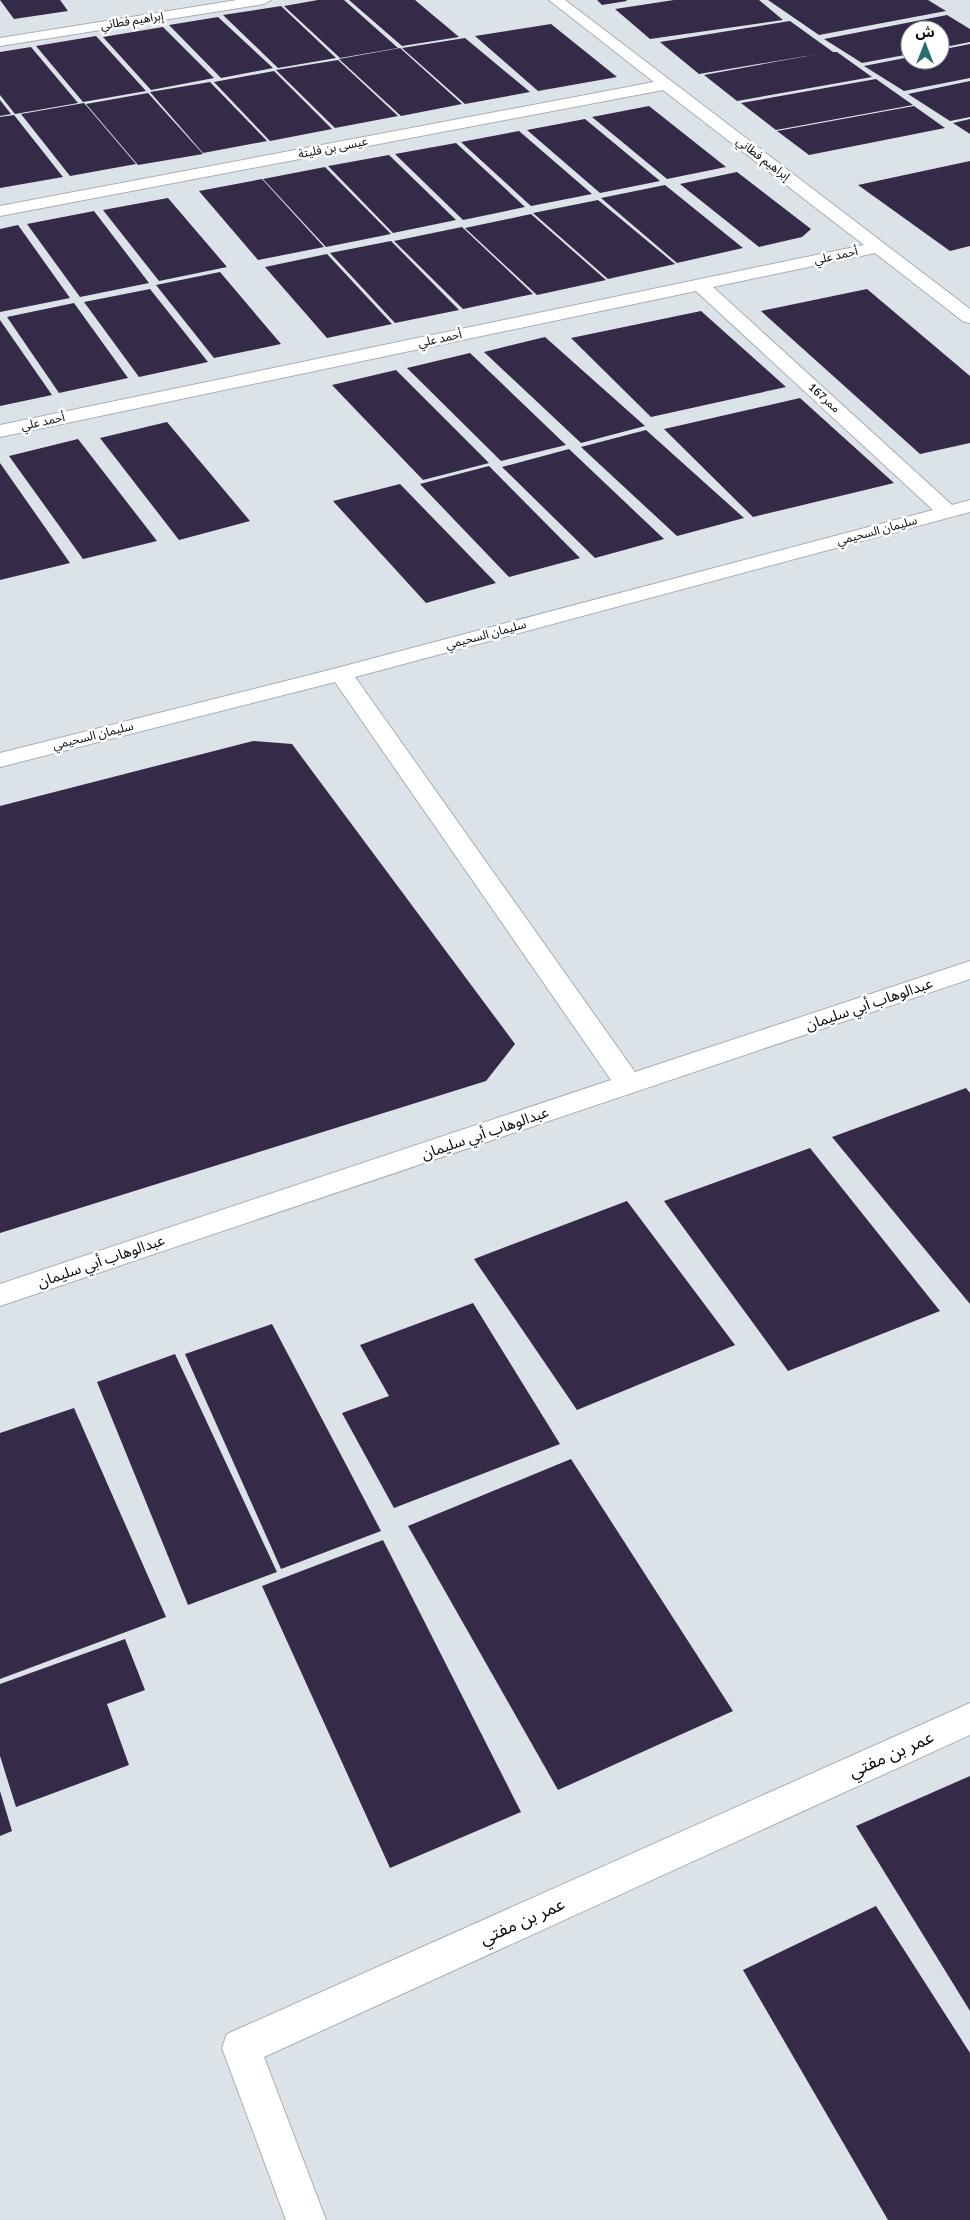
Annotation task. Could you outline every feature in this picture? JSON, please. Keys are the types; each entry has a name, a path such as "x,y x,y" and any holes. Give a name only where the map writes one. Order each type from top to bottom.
{"street":[{"name":"إبراهيم فطاني","path":"0,42 264,0"},
{"name":"إبراهيم فطاني","path":"556,0 970,318"},
{"name":"عيسى بن فليتة","path":"0,211 665,85"},
{"name":"أحمد علي","path":"0,431 879,247"},
{"name":"ممر167","path":"699,284 948,512"},
{"name":"سليمان السحيمي","path":"0,760 341,674 970,506"},
{"path":"341,674 629,1085"},
{"name":"عبدالوهاب أبي سليمان","path":"0,1295 970,970"},
{"name":"عمر بن مفتي","path":"306,2220 241,2048 970,1718"}],"building":[{"path":"0,0 60,0 68,11 14,19"},
{"path":"318,0 344,0 398,48 340,58 284,6"},
{"path":"349,0 415,0 459,37 402,46"},
{"path":"597,0 626,0 627,1 602,5"},
{"path":"674,0 759,0 783,20 650,39 615,9"},
{"path":"768,0 928,0 946,11 819,35"},
{"path":"281,6 336,58 278,68 223,15"},
{"path":"947,15 970,29 970,42 950,46 950,20 921,20"},
{"path":"218,17 273,68 221,78 169,25"},
{"path":"790,21 872,77 737,101 704,75 818,54 699,74 660,42"},
{"path":"551,24 617,77 538,91 475,36"},
{"path":"900,24 900,56 862,63 824,39"},
{"path":"163,27 214,78 151,90 103,37"},
{"path":"96,36 146,91 83,102 36,46"},
{"path":"465,38 530,92 465,104 402,48"},
{"path":"970,44 970,78 904,91 864,66 900,59 900,70 950,70 950,48"},
{"path":"31,47 78,103 15,114 0,95 0,52"},
{"path":"400,48 462,104 401,116 339,59"},
{"path":"338,60 398,116 335,128 276,70"},
{"path":"274,71 332,129 270,141 214,82"},
{"path":"876,79 913,105 776,130 741,103"},
{"path":"970,81 970,117 950,121 908,94"},
{"path":"210,82 267,141 203,153 150,92"},
{"path":"148,93 203,154 138,165 86,104"},
{"path":"0,100 11,114 0,116"},
{"path":"84,103 136,164 70,176 21,114"},
{"path":"649,106 726,167 667,179 592,117"},
{"path":"914,106 945,128 809,155 777,131"},
{"path":"14,115 63,177 0,188 0,117"},
{"path":"585,119 660,181 600,193 527,130"},
{"path":"970,119 970,134 953,123"},
{"path":"519,131 592,194 531,206 461,142"},
{"path":"456,143 525,207 463,220 395,154"},
{"path":"389,155 456,220 393,233 328,166"},
{"path":"970,161 970,246 950,251 858,185"},
{"path":"325,167 391,234 326,247 263,179"},
{"path":"737,172 811,229 802,237 759,247 680,184"},
{"path":"262,179 324,247 258,260 199,191"},
{"path":"665,185 743,248 677,263 601,198"},
{"path":"168,198 227,267 159,281 103,210"},
{"path":"598,200 675,264 608,279 533,213"},
{"path":"94,211 149,283 80,297 27,224"},
{"path":"531,214 606,280 537,295 465,228"},
{"path":"18,225 70,298 0,312 0,229"},
{"path":"462,227 533,294 463,309 394,241"},
{"path":"391,241 459,310 395,323 330,253"},
{"path":"327,254 392,324 327,338 265,267"},
{"path":"220,272 281,344 214,358 156,285"},
{"path":"150,289 208,362 139,377 84,302"},
{"path":"867,289 970,376 970,443 920,454 761,311"},
{"path":"74,303 128,378 59,393 7,317"},
{"path":"701,311 786,387 651,417 571,338"},
{"path":"0,320 52,395 0,406"},
{"path":"545,337 645,426 581,443 484,352"},
{"path":"470,353 566,445 501,461 407,368"},
{"path":"396,370 489,463 423,480 332,385"},
{"path":"800,398 894,483 753,517 664,429"},
{"path":"167,422 250,521 179,540 100,438"},
{"path":"646,430 744,518 677,536 581,447"},
{"path":"78,439 157,541 83,559 9,456"},
{"path":"569,449 664,539 595,558 502,467"},
{"path":"0,463 70,563 0,580"},
{"path":"489,466 580,558 509,577 420,484"},
{"path":"400,484 496,583 426,603 333,501"},
{"path":"253,741 292,744 515,1044 486,1081 0,1233 0,806"},
{"path":"966,1088 970,1093 970,1304 832,1137"},
{"path":"810,1148 940,1311 788,1371 664,1201"},
{"path":"627,1201 735,1345 577,1410 474,1259"},
{"path":"473,1303 560,1444 394,1508 342,1413 389,1396 360,1345"},
{"path":"272,1324 381,1531 281,1569 185,1354"},
{"path":"175,1354 277,1572 188,1605 97,1382"},
{"path":"74,1408 166,1617 0,1679 0,1433"},
{"path":"571,1459 733,1711 558,1790 408,1526"},
{"path":"383,1540 521,1812 390,1868 262,1586"},
{"path":"125,1639 145,1690 107,1704 129,1765 16,1807 0,1756 0,1684"},
{"path":"970,1776 970,2011 856,1826"},
{"path":"0,1791 12,1831 0,1836"},
{"path":"876,1906 970,2053 970,2220 888,2220 743,1970"}]}
